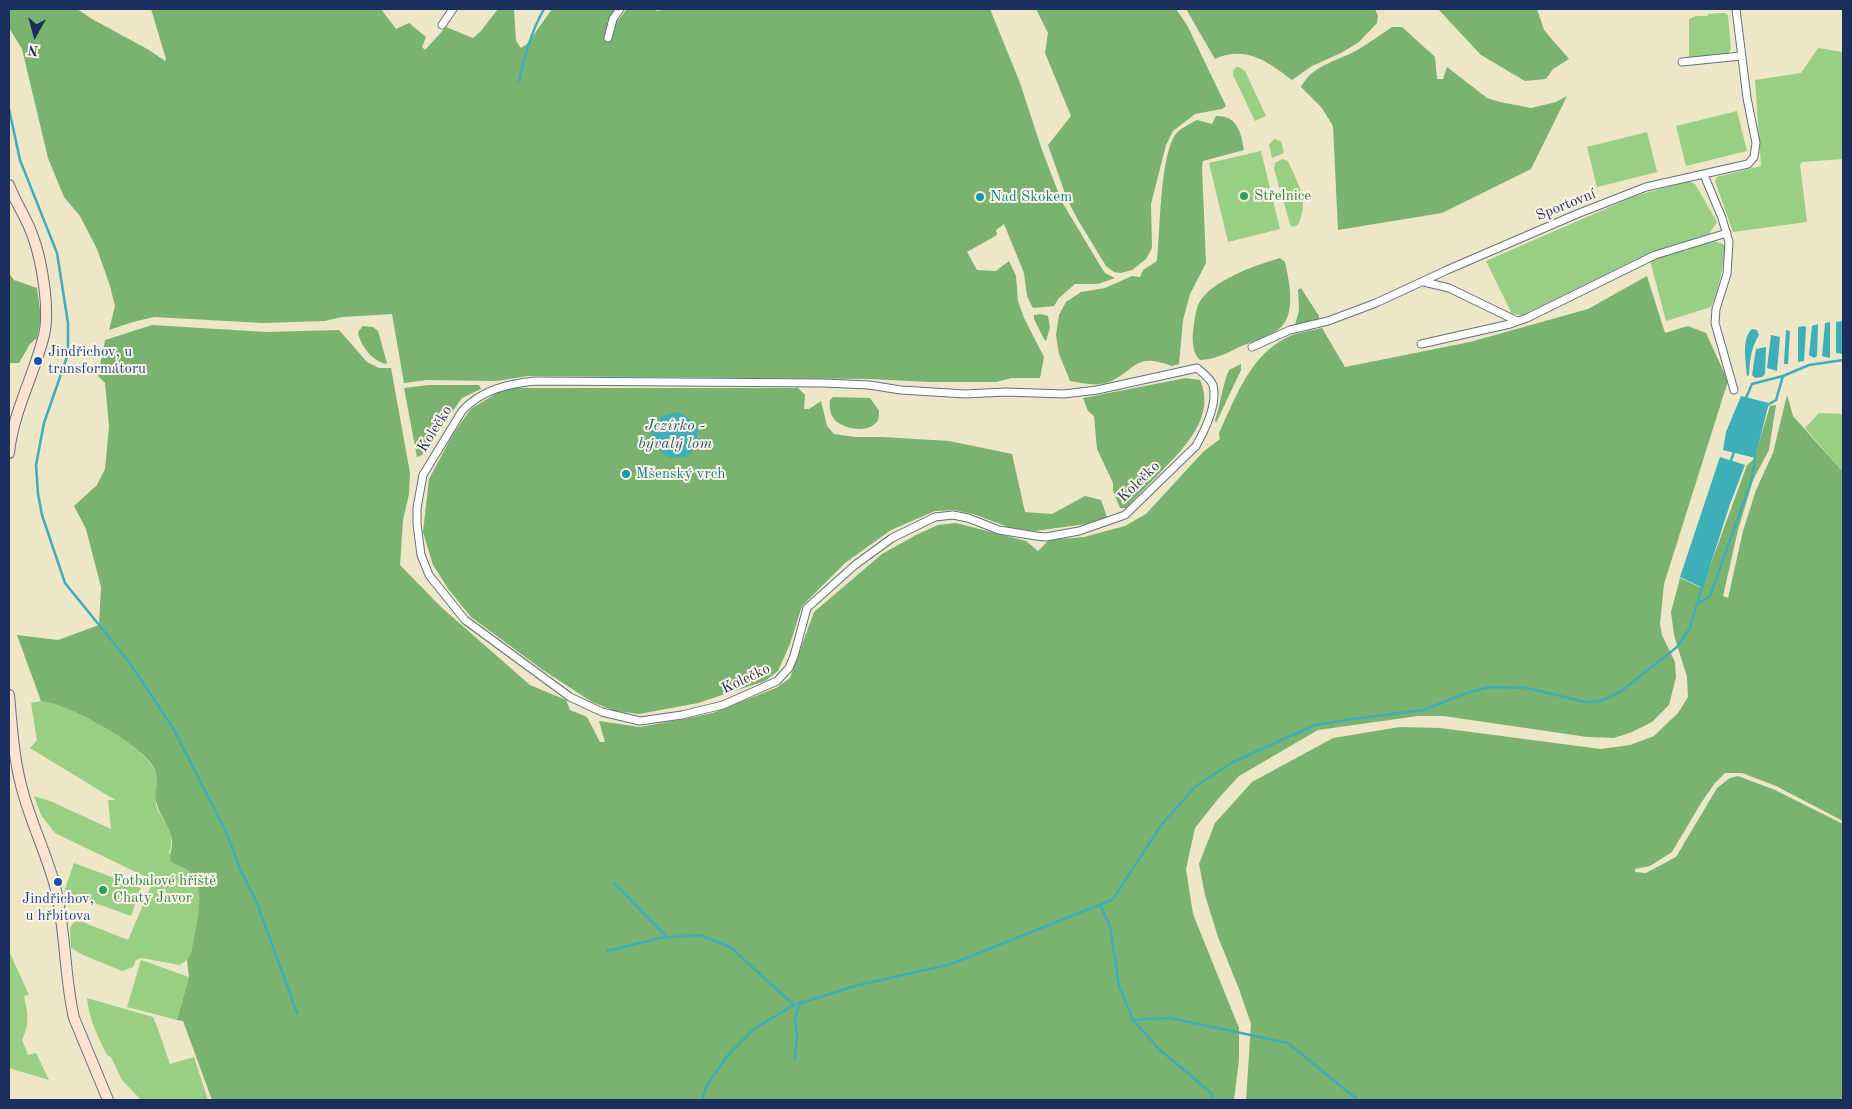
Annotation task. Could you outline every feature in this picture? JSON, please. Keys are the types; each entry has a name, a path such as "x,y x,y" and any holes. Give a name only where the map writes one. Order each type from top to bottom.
{"street":[{"path":"442,24 453,9"},
{"path":"608,38 613,19 620,9"},
{"name":"Sportovní","path":"1252,347 1290,330 1328,321 1376,304 1447,270 1577,214 1646,187 1743,166 1752,161 1756,143 1741,56 1736,9"},
{"path":"1682,62 1741,56"},
{"path":"1704,175 1729,242 1729,265 1716,309 1715,323 1734,390"},
{"path":"9,185 32,234 41,271 47,317 44,337 20,406 9,453"},
{"path":"1421,344 1510,324 1527,318 1655,255 1727,233"},
{"path":"1424,282 1449,288 1517,320"},
{"name":"Kolečko","path":"1196,368 1212,384 1212,406 1203,434 1196,446 1148,491 1125,516 1079,531 1046,537 999,530 968,518 953,515 935,517 892,538 855,565 807,608 794,656 789,668 777,681 723,705 682,715 640,721 602,712 570,697 465,620 429,574 421,555 418,530 417,508 423,475 462,411 470,402 508,384 535,381 824,383 869,385 931,393 1054,394 1097,390 1196,368"},
{"path":"9,695 13,747 24,796 56,888 74,1018 108,1100"}],"green space":[{"path":"9,9 77,9 165,61 151,9 381,9 396,29 409,23 426,37 422,47 425,50 446,27 473,38 498,9 514,9 516,41 521,48 528,43 552,9 615,9 607,22 616,23 627,9 655,9 657,11 668,9 990,9 1020,83 1042,150 1062,202 1105,273 1115,278 1098,284 1075,284 1059,298 1054,306 1033,308 1027,296 1024,273 1004,224 996,230 997,235 967,252 977,270 996,271 1009,261 1016,276 1018,301 1024,318 1044,357 1040,378 1012,378 996,382 528,376 496,381 427,380 404,383 392,314 342,317 325,321 263,323 154,317 109,330 115,306 110,286 97,249 80,216 64,197 48,158 22,49 9,28"},
{"path":"1036,9 1176,9 1187,25 1226,106 1222,109 1195,114 1173,131 1166,145 1151,204 1152,248 1146,259 1132,270 1121,273 1114,272 1106,266 1067,199 1048,145 1071,116 1045,53 1048,33"},
{"path":"1186,9 1375,9 1378,16 1377,23 1359,42 1341,53 1312,66 1292,80 1265,62 1247,55 1226,55 1215,59"},
{"path":"1438,9 1537,9 1544,30 1569,59 1553,69 1546,79 1525,81 1481,55"},
{"path":"1724,13 1728,15 1731,49 1729,53 1689,58 1689,19 1696,16"},
{"path":"1392,27 1402,27 1435,57 1437,79 1443,79 1447,67 1487,98 1531,108 1556,102 1567,96 1531,169 1442,213 1338,230 1333,126 1322,108 1301,87 1306,79 1319,68 1359,49"},
{"path":"1818,48 1843,52 1843,159 1802,162 1800,165 1807,222 1733,232 1715,181 1717,177 1761,166 1755,80 1801,73"},
{"path":"1236,67 1245,71 1266,116 1255,121 1233,75"},
{"path":"1737,111 1747,151 1686,166 1676,126"},
{"path":"1216,116 1229,118 1237,126 1244,150 1203,161 1206,263 1190,294 1183,320 1179,364 1172,366 1160,362 1143,361 1109,382 1090,384 1070,381 1059,354 1056,335 1059,315 1066,302 1081,292 1105,288 1132,276 1140,277 1143,270 1157,261 1164,177 1170,146 1175,135 1182,128 1197,120 1212,124"},
{"path":"1647,132 1657,172 1597,187 1587,147"},
{"path":"1274,139 1281,141 1284,153 1272,158 1269,145"},
{"name":"Střelnice","path":"1261,151 1280,229 1228,242 1209,163"},
{"path":"1282,159 1288,161 1298,182 1302,197 1303,205 1300,220 1297,225 1292,227 1274,169 1275,163"},
{"path":"1689,181 1695,184 1717,222 1709,234 1657,250 1523,315 1512,314 1486,261 1635,196"},
{"path":"1714,241 1725,245 1721,276 1711,307 1666,321 1650,260 1676,251 1687,251 1688,248"},
{"path":"1280,258 1285,262 1290,288 1290,307 1285,323 1279,329 1262,338 1217,357 1200,360 1194,351 1193,336 1197,308 1204,296 1222,281 1234,275"},
{"path":"9,273 14,280 37,288 41,317 37,338 30,344 19,363 9,363"},
{"path":"1647,276 1665,333 1688,326 1706,333 1728,381 1664,584 1660,624 1662,635 1675,662 1676,677 1669,705 1652,722 1614,738 1587,737 1444,716 1418,716 1318,730 1239,776 1195,828 1186,869 1193,914 1239,1028 1239,1060 1234,1100 212,1100 183,1021 177,1020 189,977 187,960 191,954 199,911 198,888 195,878 189,871 171,862 172,840 156,801 157,777 154,768 135,748 102,726 67,709 41,701 17,635 58,640 99,625 101,587 86,529 74,506 97,485 105,469 109,426 105,383 98,376 105,340 152,325 266,332 339,330 367,362 379,368 391,368 410,473 409,494 403,520 400,565 441,607 530,685 566,700 570,710 587,717 600,742 605,742 599,721 640,727 684,719 713,713 776,688 790,678 814,612 882,554 938,525 956,523 1026,541 1038,551 1049,540 1084,537 1125,526 1146,514 1203,452 1220,439 1219,433 1238,392 1254,366 1275,345 1288,337 1322,328 1345,367 1470,342 1588,309"},
{"path":"1301,288 1319,316 1319,319 1295,325 1299,311 1298,290"},
{"path":"1034,315 1048,316 1050,328 1046,341 1034,319"},
{"path":"363,326 373,327 378,331 386,364 376,360 364,347 358,332"},
{"path":"1241,364 1241,370 1216,423 1215,420 1229,370"},
{"path":"1186,378 1200,380 1204,394 1204,408 1194,433 1177,455 1126,508 1120,508 1113,491 1113,483 1097,449 1094,416 1088,411 1083,398"},
{"path":"429,385 479,385 481,389 462,398 422,455 417,457 404,388"},
{"path":"505,388 798,388 805,395 804,409 809,409 821,401 827,426 834,434 855,437 949,441 1012,454 1025,512 1052,514 1085,496 1101,500 1107,517 1086,524 1035,531 1011,528 973,514 954,510 935,511 891,530 845,563 802,606 790,644 778,671 765,681 698,703 639,714 615,711 592,702 543,670 471,617 449,590 433,565 423,532 429,479 453,434 471,409"},
{"path":"1787,395 1793,416 1843,472 1843,821 1776,786 1742,773 1725,773 1715,783 1701,803 1672,852 1650,866 1635,869 1635,872 1646,873 1676,857 1717,788 1730,778 1738,776 1775,790 1843,824 1843,1100 1246,1100 1251,1024 1218,937 1205,895 1199,864 1215,823 1252,782 1333,738 1400,727 1440,728 1601,749 1630,745 1654,736 1678,713 1688,697 1687,677 1674,635 1671,612 1680,578 1702,588 1747,465 1754,459 1770,406 1776,405 1769,450 1753,480 1738,530 1723,596 1728,598 1743,531 1756,490 1773,453"},
{"path":"833,397 870,398 879,411 878,420 863,429 850,428 838,423 830,410 830,400"},
{"path":"1819,413 1843,414 1843,472 1805,428"},
{"path":"41,701 67,708 103,726 136,749 154,769 157,780 156,805 171,835 169,853 190,871 196,880 199,890 199,912 191,955 179,965 142,958 136,960 133,967 122,971 71,948 70,928 74,922 80,921 128,940 152,884 144,876 55,833 41,815 34,796 50,801 111,829 108,800 115,800 30,748 37,740 31,703"},
{"name":"Fotbalové hřiště Chaty Javor","path":"74,863 141,888 131,916 64,892"},
{"path":"9,951 29,995 24,996 27,1018 22,1040 28,1055 36,1053 49,1080 9,1068"},
{"path":"141,960 189,977 177,1020 127,1007"},
{"path":"87,998 153,1017 170,1064 194,1057 208,1100 141,1100 122,1080 111,1057 107,1055 92,1021"}],"water":[{"path":"1843,321 1843,354 1836,353 1836,322"},
{"path":"1830,322 1830,358 1822,356 1825,323"},
{"path":"1818,324 1817,356 1814,358 1809,355 1812,326"},
{"path":"1805,326 1804,361 1798,362 1798,327"},
{"path":"1752,329 1757,330 1759,335 1750,359 1749,375 1747,376 1745,345"},
{"path":"1786,330 1790,331 1788,364 1784,364"},
{"path":"1771,335 1780,337 1777,371 1767,368"},
{"path":"1766,347 1765,374 1762,377 1755,378 1752,375 1756,349"},
{"path":"1741,396 1769,403 1755,458 1723,450 1726,432"},
{"name":"Jezírko - bývalý lom","path":"678,412 689,418 698,428 697,439 689,456 676,458 663,454 651,441 651,426 661,417"},
{"path":"1720,457 1745,465 1730,504 1703,588 1680,577"}],"waterway":[{"path":"519,81 535,26 544,9"},
{"path":"9,109 20,160 57,253 68,323 68,354 44,423 36,465 42,515 65,583 129,662 173,728 226,832 241,871 257,903 297,1013"},
{"path":"1766,406 1776,400 1783,376 1809,365 1843,360"},
{"path":"1745,400 1752,384 1783,376"},
{"path":"1730,463 1734,452"},
{"path":"1699,603 1710,596 1752,479 1755,457"},
{"path":"1214,1100 1210,1092 1159,1049 1133,1020 1119,986 1110,926 1100,905 1113,899 1162,824 1196,786 1233,762 1315,725 1424,710 1469,692 1491,687 1527,688 1585,702 1600,701 1620,692 1677,647 1690,628 1702,587"},
{"path":"614,883 667,937"},
{"path":"702,1100 706,1087 728,1055 755,1028 794,1005 855,986 951,964 1099,905"},
{"path":"607,951 660,938 700,935 730,947 794,1005"},
{"path":"795,1059 797,1036 795,1017 801,1002"},
{"path":"1133,1020 1170,1018 1288,1043 1358,1100"}],"place":[{"name":"Střelnice","path":"1244,196"},
{"name":"Nad Skokem","path":"980,197"},
{"name":"Jindřichov, u transformátoru","path":"38,361"},
{"name":"Mšenský vrch","path":"626,474"},
{"name":"Jindřichov, u hřbitova","path":"58,882"},
{"name":"Fotbalové hřiště Chaty Javor","path":"103,890"}]}
